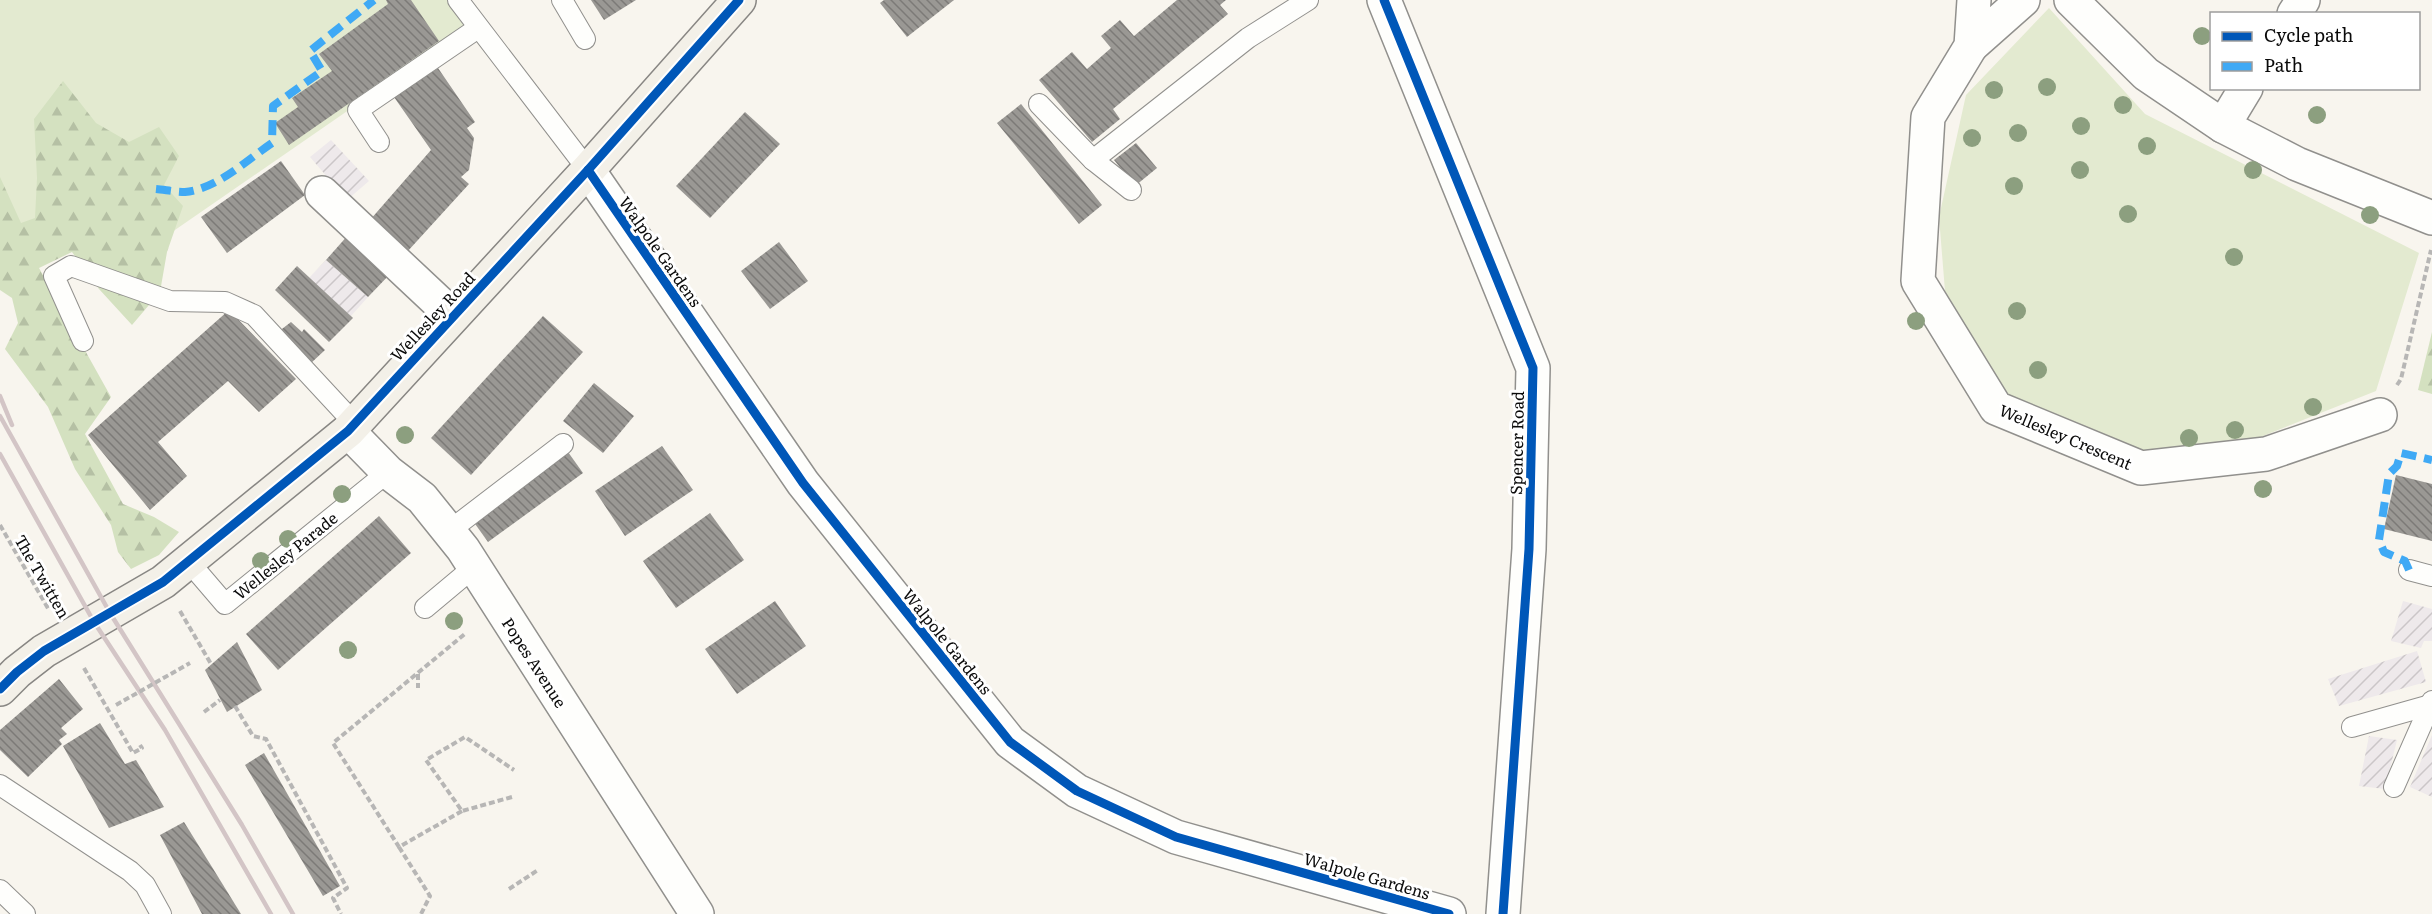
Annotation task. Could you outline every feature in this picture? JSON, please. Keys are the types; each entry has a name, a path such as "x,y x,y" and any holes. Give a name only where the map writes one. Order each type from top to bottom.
{"street":[{"name":"Wellesley Road","path":"0,689 17,672 72,650 110,613 176,572 352,427 452,315 588,170 739,0"},
{"name":"Spencer Road","path":"1384,0 1533,368 1529,549 1503,914"},
{"name":"Wellesley Crescent","path":"1971,46 1974,0"},
{"name":"Wellesley Crescent","path":"2023,0 1971,46 1928,117 1918,281 1996,408 2141,468 2266,454 2380,415"},
{"path":"2071,0 2146,74 2223,126 2297,164 2432,218"},
{"path":"2223,126 2245,90"},
{"name":"Walpole Gardens","path":"588,170 803,483 1010,742 1077,790 1176,837 1449,914"},
{"path":"322,193 452,315"},
{"name":"Popes Avenue","path":"352,427 388,472 422,498 449,531 697,914"}],"lane":[{"path":"458,0 588,170"},
{"path":"562,0 585,39"},
{"path":"1093,160 1232,50 1308,0"},
{"path":"379,142 358,110 478,28"},
{"path":"1039,104 1093,160 1131,190"},
{"path":"83,341 54,276 71,266 170,301 225,302 254,315 352,427"},
{"path":"449,531 563,444"},
{"name":"Wellesley Parade","path":"176,572 225,604 388,472"},
{"path":"424,608 474,567"},
{"path":"2409,570 2432,576"},
{"path":"2352,727 2431,703"},
{"path":"2394,787 2431,703"},
{"path":"0,785 130,871 145,885 161,914"},
{"path":"0,890 24,914"}],"path":[{"path":"2380,415 2402,379 2432,244"},
{"path":"176,572 211,664"},
{"path":"421,914 430,896 333,743 466,633"},
{"path":"116,705 190,663"},
{"path":"418,673 418,688"},
{"path":"204,712 220,700"},
{"path":"235,706 253,736 266,739 348,888 333,898 341,914"},
{"path":"462,811 426,759 465,738 514,770"},
{"path":"399,847 462,811 512,798"},
{"path":"510,889 538,870"}],"shaded area":[{"path":"331,140 369,181 347,200 310,157"},
{"path":"326,260 368,297 351,316 309,278"},
{"path":"2403,601 2432,609 2432,641 2424,641 2421,648 2391,641"},
{"path":"2417,651 2426,682 2339,706 2328,679"},
{"path":"2432,735 2432,797 2410,787"},
{"path":"2369,736 2397,740 2385,789 2359,786"}],"green space":[{"path":"0,0 468,0 479,20 146,250 64,243 0,275"},
{"path":"2049,8 2145,114 2419,253 2376,391 2243,444 2132,452 2010,400 1945,291 1939,217 1966,95"},
{"path":"63,81 96,123 129,142 159,127 179,156 164,185 183,206 167,252 160,292 132,325 99,289 72,252 39,268 111,397 85,434 123,504 154,517 179,532 159,555 131,569 118,552 111,525 75,469 48,407 5,349 18,323 12,298 0,290 0,177 21,223 35,218 37,178 34,119"},
{"path":"2432,332 2432,394 2418,390"}],"building":[{"path":"386,0 411,0 439,41 289,145 275,123 298,107 292,98 332,71 319,54 388,4"},
{"path":"591,0 636,0 604,20"},
{"path":"884,0 954,0 907,37 880,3"},
{"path":"1177,0 1226,0 1220,5 1228,14 1113,109 1120,119 1092,142 1039,80 1072,52 1087,69 1111,48 1101,36 1120,20 1134,36"},
{"path":"438,68 475,122 467,128 474,138 469,170 461,177 469,184 407,252 370,220 431,150 394,97"},
{"path":"1021,104 1102,205 1079,224 997,123"},
{"path":"745,112 780,144 710,218 676,186"},
{"path":"1136,143 1157,168 1135,186 1114,160"},
{"path":"281,161 305,195 227,253 201,217"},
{"path":"349,234 392,272 368,297 326,260"},
{"path":"779,242 808,281 770,309 741,271"},
{"path":"297,266 353,318 329,342 275,290"},
{"path":"229,310 296,379 259,412 228,381 158,442 187,476 150,510 88,435"},
{"path":"543,316 583,352 471,475 431,438"},
{"path":"291,322 302,332 304,329 325,350 310,364 278,332"},
{"path":"594,383 634,416 603,453 563,421"},
{"path":"662,446 693,490 625,536 595,491"},
{"path":"568,452 583,473 488,542 473,521"},
{"path":"2396,475 2432,484 2432,541 2384,529"},
{"path":"710,513 744,560 676,608 643,561"},
{"path":"379,516 411,553 278,670 246,634"},
{"path":"775,601 806,646 737,694 705,649"},
{"path":"237,642 262,690 227,712 205,670"},
{"path":"59,679 83,709 61,728 67,734 59,740 62,744 28,777 0,750 0,730"},
{"path":"100,723 125,764 136,760 164,807 109,828 63,746"},
{"path":"264,753 340,886 323,896 245,765"},
{"path":"184,822 241,914 202,914 160,835"}],"railway":[{"path":"0,396 12,425"},
{"path":"0,416 110,613 242,825 293,914"},
{"path":"0,454 94,622 165,730 271,914"}],"marked path":[{"path":"156,189 185,192 197,190 220,180 272,143 273,106 322,71 310,51 374,0"},
{"path":"2409,570 2405,561 2384,552 2379,540 2389,474 2397,466 2401,453 2432,460"}],"cycle path":[{"path":"0,689 44,651 163,582 348,431 588,170 739,0"},
{"path":"1384,0 1533,368 1529,549 1503,914"},
{"path":"588,170 803,483 1010,742 1077,791 1176,837 1449,914"}]}
